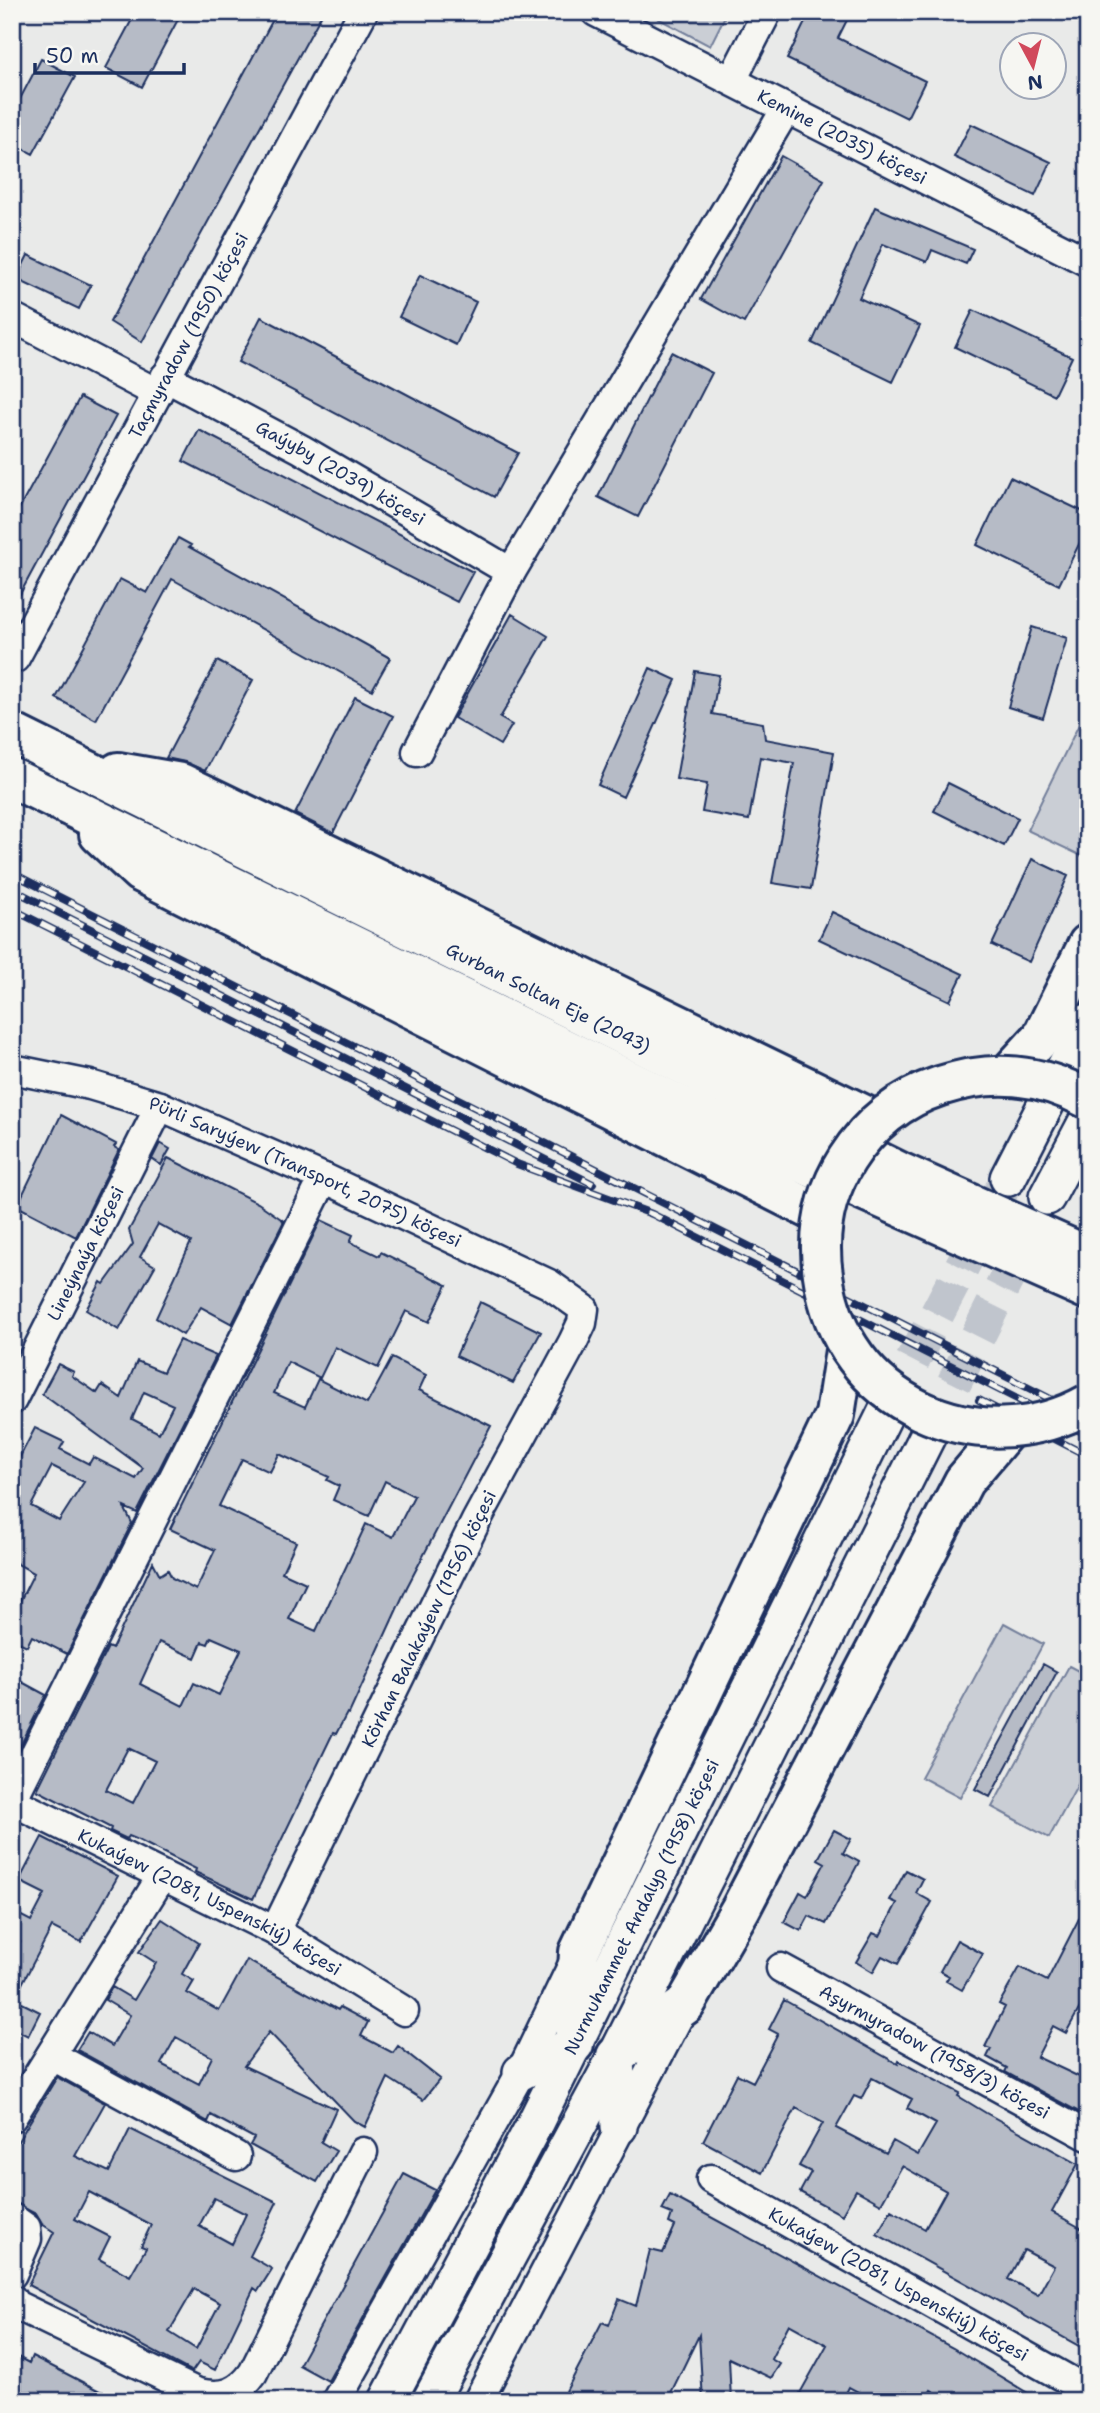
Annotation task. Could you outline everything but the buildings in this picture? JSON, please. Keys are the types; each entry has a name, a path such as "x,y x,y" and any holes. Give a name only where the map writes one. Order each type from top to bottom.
{"highway":[{"name":"Gurban Soltan Eje (2043)","path":"12,733 900,1172 1088,1256"},
{"path":"81,766 181,783 877,1121"},
{"name":"Gurban Soltan Eje (2043)","path":"12,778 772,1150 1088,1290"},
{"path":"69,806 140,872 822,1215"},
{"path":"1007,1074 1042,1037 1088,944"},
{"path":"1088,1099 1062,1086 1007,1074 964,1079 916,1094 877,1121 840,1170 822,1215 820,1254 826,1296 846,1344 869,1374 899,1399 933,1417 970,1427 1008,1429 1066,1416 1088,1404"},
{"path":"574,2044 579,1952 835,1415 846,1344"},
{"path":"616,2056 685,2005 741,1908 964,1481 1008,1429"}],"main road":[{"path":"1008,1178 1088,1021"},
{"path":"1047,1197 1088,1119"},
{"name":"Nurmuhammet Andalyp (1958) köçesi","path":"387,2401 574,2044 888,1408"},
{"path":"430,2401 616,2056 930,1431"},
{"path":"521,2072 574,2044"},
{"path":"616,2056 619,2127"}],"street":[{"name":"Taçmyradow (1950) köçesi","path":"15,658 363,12"},
{"name":"Kemine (2035) köçesi","path":"596,12 1088,262"},
{"path":"732,80 767,12"},
{"path":"417,752 511,572 786,109"},
{"name":"Gaýyby (2039) köçesi","path":"12,317 301,450 511,572"},
{"name":"Pürli Saryýew (Transport, 2075) köçesi","path":"12,1069 90,1085 160,1106 324,1178 549,1284 584,1309"},
{"name":"Lineýnaýa köçesi","path":"12,1400 160,1106"},
{"path":"12,1800 324,1178"},
{"name":"Körhan Balakaýew (1956) köçesi","path":"275,1931 476,1521 578,1333 584,1309"},
{"name":"Kukaýew (2081, Uspenskiý) köçesi","path":"12,1800 275,1931 404,2011"},
{"path":"12,2117 162,1876"},
{"path":"336,2401 521,2072 579,1952"},
{"name":"Aşyrmyradow (1958/3) köçesi","path":"781,1969 1088,2136"},
{"path":"478,2401 685,2005"},
{"path":"51,2055 236,2156"},
{"path":"12,2299 14,2304 198,2393 216,2396 231,2394 244,2386 253,2373 363,2152"},
{"name":"Kukaýew (2081, Uspenskiý) köçesi","path":"711,2179 1088,2391"},
{"path":"12,2218 26,2228 27,2239 12,2274"}],"shaded area":[{"path":"646,12 727,12 710,46"},
{"path":"1088,706 1088,859 1027,830"},
{"path":"1004,1623 1043,1644 960,1798 921,1777"},
{"path":"1069,1666 1088,1676 1088,1766 1049,1838 992,1807"}],"tunnel":[{"path":"888,1408 1008,1178"},
{"path":"930,1431 1029,1234"}],"railway":[{"path":"12,873 1088,1418"},
{"path":"12,889 593,1184"},
{"path":"12,909 517,1164 652,1214 1088,1435"},
{"path":"979,1400 1088,1456"}]}
